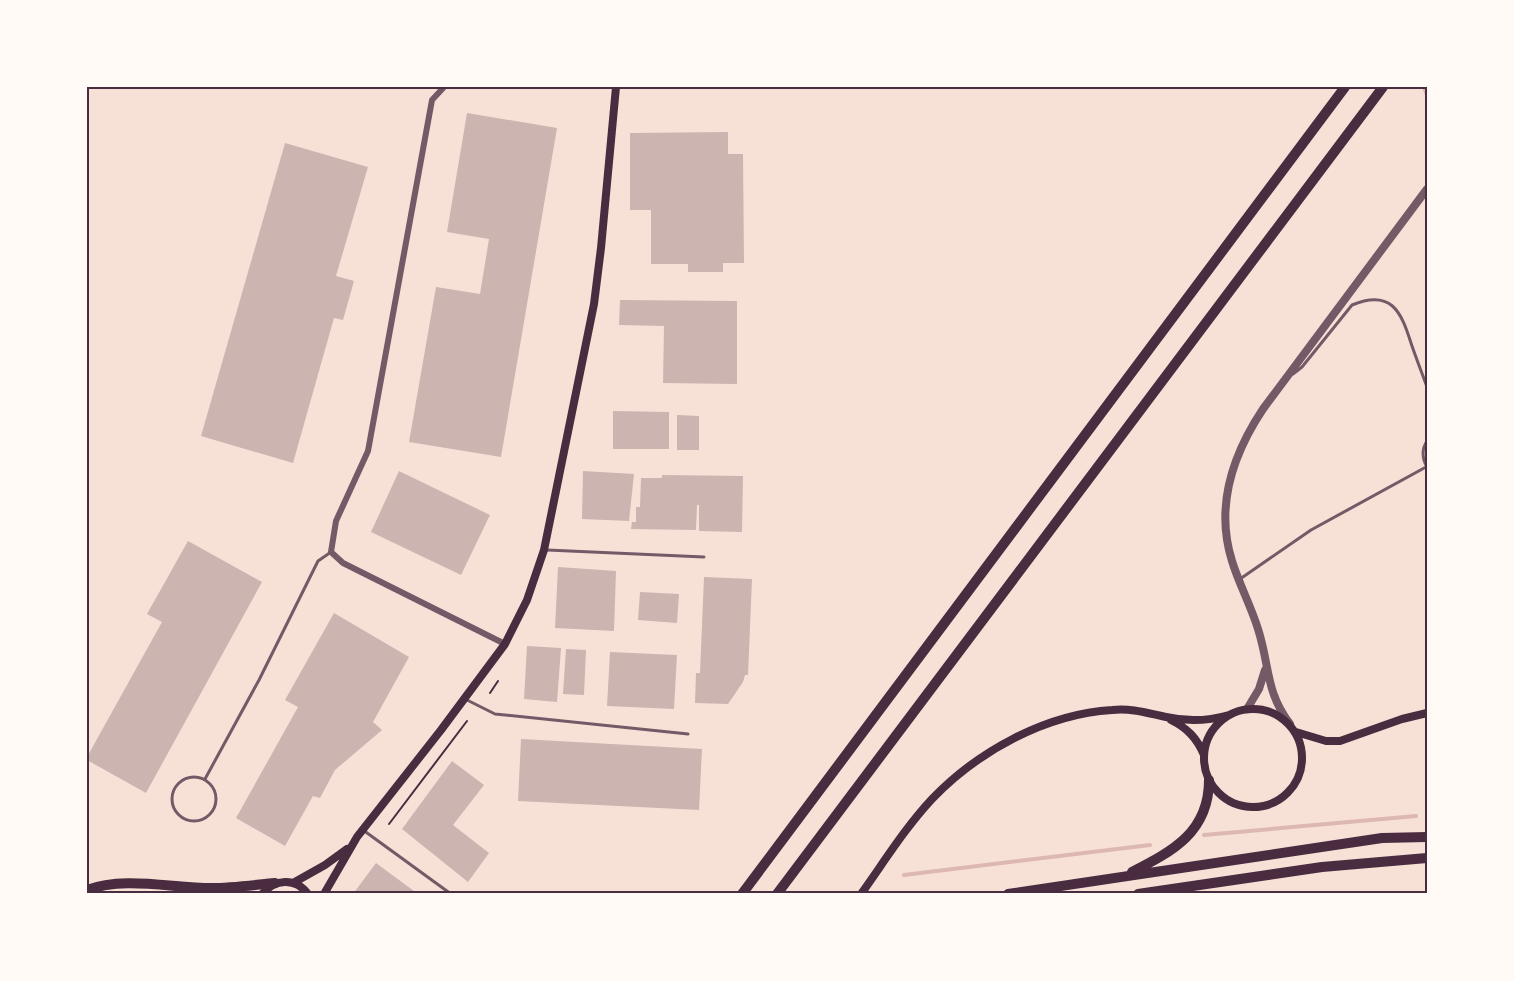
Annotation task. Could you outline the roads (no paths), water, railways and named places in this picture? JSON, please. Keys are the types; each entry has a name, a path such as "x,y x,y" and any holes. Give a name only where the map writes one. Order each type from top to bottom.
{"highway":[{"path":"742,894 1345,87"},
{"path":"777,894 1383,87"},
{"path":"1124,876 1165,855 1194,831 1205,806 1209,780"},
{"path":"1008,894 1382,838 1427,837"},
{"path":"1138,894 1322,867 1427,858"},
{"path":"87,890 99,886 121,884 212,888 275,883"},
{"path":"212,888 222,894"},
{"path":"212,888 236,894"}],"main road":[{"path":"324,894 350,847 505,644 527,600 544,550 594,304 616,87"},
{"path":"861,894 909,828 933,799 957,776 1014,738 1086,712 1130,709 1198,721 1247,709 1266,710 1290,724 1300,743 1302,766 1293,788 1275,803 1252,808 1240,806 1219,794 1209,780 1204,755 1206,743 1219,722 1229,715"},
{"path":"1296,732 1326,741 1340,741 1402,719 1427,713"},
{"path":"1165,717 1188,730 1204,755"},
{"path":"293,883 325,865 350,847"},
{"path":"262,894 275,883 293,883 303,888 308,894"}],"street":[{"path":"444,87 432,100 368,452 336,520 331,552 342,562 505,644"},
{"path":"1290,724 1275,701 1258,630 1231,560 1225,532 1226,500 1241,445 1263,409 1427,189"},
{"path":"1247,709 1260,689 1265,665"}],"lane":[{"path":"1286,378 1302,367 1352,305 1371,300 1391,304 1399,312 1427,387"},
{"path":"1238,580 1311,530 1426,467 1423,452 1427,441"},
{"path":"544,550 704,557"},
{"path":"205,779 259,680 318,561 331,552"},
{"path":"464,699 495,714 688,734"},
{"path":"190,777 205,779 215,790 216,805 213,812 201,820 186,820 175,811 172,804 174,789 183,779 190,777"},
{"path":"363,830 452,894"}],"waterway":[{"path":"1424,87 1427,95"},
{"path":"1204,835 1416,816"},
{"path":"904,875 1150,845"}]}
